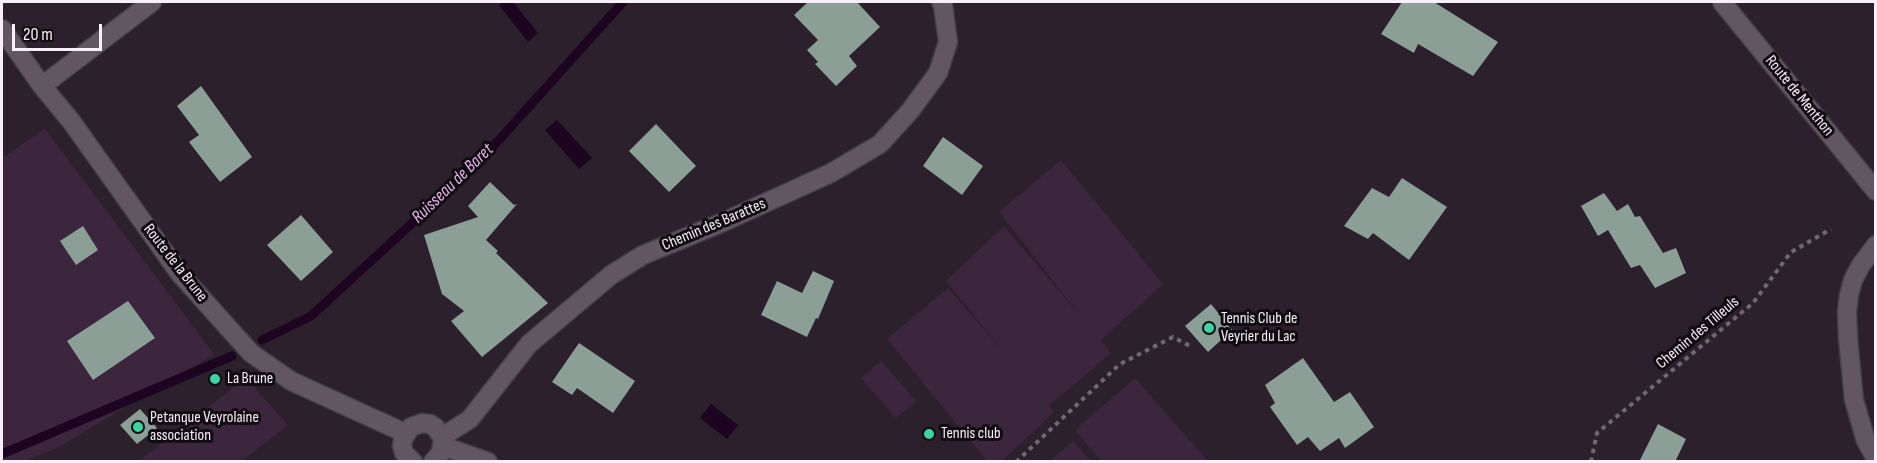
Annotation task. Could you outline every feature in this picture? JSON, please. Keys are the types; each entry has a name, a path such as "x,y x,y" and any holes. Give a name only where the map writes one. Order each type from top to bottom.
{"street":[{"path":"42,86 152,2"},
{"name":"Chemin des Barattes","path":"443,441 470,419 529,344 611,275 643,255 721,224 831,173 880,144 910,111 938,73 948,42 943,5 940,2"},
{"name":"Route de Menthon","path":"1722,2 1875,192"},
{"name":"Route de la Brune","path":"2,29 180,274 251,353 291,381 405,433"},
{"path":"1875,245 1853,280 1847,312 1854,400 1866,441 1875,459"},
{"path":"412,461 403,450 402,443 405,433 414,425 426,423 436,428 443,441 489,462"},
{"path":"433,462 441,453 443,441"}],"path":[{"name":"Chemin des Tilleuls","path":"1591,462 1597,433 1753,303 1791,252 1831,229"},
{"path":"1016,462 1120,364 1173,337 1190,346"}],"shaded area":[{"path":"503,2 513,2 538,33 528,42 499,5"},
{"path":"557,120 592,158 579,169 545,130"},
{"path":"45,129 214,354 59,447 24,461 2,462 2,158"},
{"path":"1061,160 1163,284 1101,340 1111,353 1049,406 1054,412 1002,461 987,461 887,339 948,288 1007,356 946,281 1004,226 1083,319 999,212"},
{"path":"881,361 916,401 896,418 861,378"},
{"path":"246,378 288,425 242,461 139,461"},
{"path":"1135,378 1208,461 1101,461 1075,430"},
{"path":"711,404 738,425 727,439 700,418"},
{"path":"1073,441 1091,461 1050,461"}],"building":[{"path":"808,2 857,2 880,27 849,56 857,66 836,86 815,64 818,62 807,50 818,40 794,15"},
{"path":"1402,2 1434,2 1498,42 1473,76 1418,44 1414,53 1381,34"},
{"path":"201,86 252,157 220,182 189,142 199,135 177,106"},
{"path":"656,124 696,166 669,192 629,151"},
{"path":"943,137 983,166 962,195 923,166"},
{"path":"1402,178 1447,207 1409,260 1373,233 1368,239 1344,226 1372,188 1389,197"},
{"path":"490,182 514,205 517,204 486,240 498,251 496,253 548,303 482,357 451,321 464,311 442,294 424,235 478,217 468,206"},
{"path":"1604,193 1617,211 1628,204 1635,217 1640,216 1663,253 1676,248 1686,273 1655,288 1640,265 1631,268 1608,230 1598,236 1581,206"},
{"path":"301,215 333,252 301,281 267,245"},
{"path":"83,226 98,250 76,265 60,241"},
{"path":"813,271 834,281 818,319 816,318 807,337 761,315 777,281 802,293"},
{"path":"128,301 155,338 93,380 67,341"},
{"name":"Tennis Club de Veyrier du Lac","path":"1211,304 1232,330 1208,352 1185,326"},
{"path":"579,343 635,381 613,413 577,388 572,395 552,382"},
{"path":"1303,358 1334,402 1350,392 1374,427 1345,448 1339,438 1320,451 1308,437 1297,445 1270,407 1275,403 1265,385"},
{"name":"Petanque Veyrolaine association","path":"140,409 157,428 137,444 120,425"},
{"path":"1658,424 1686,439 1675,462 1639,462"}],"waterway":[{"name":"Ruisseau de Baret","path":"262,340 311,316 481,160 623,2"},
{"name":"Ruisseau de Baret","path":"2,454 232,356"}],"place":[{"name":"Tennis Club de Veyrier du Lac","path":"1209,328"},
{"name":"La Brune","path":"215,379"},
{"name":"Petanque Veyrolaine association","path":"138,427"},
{"name":"Tennis club","path":"929,434"}]}
